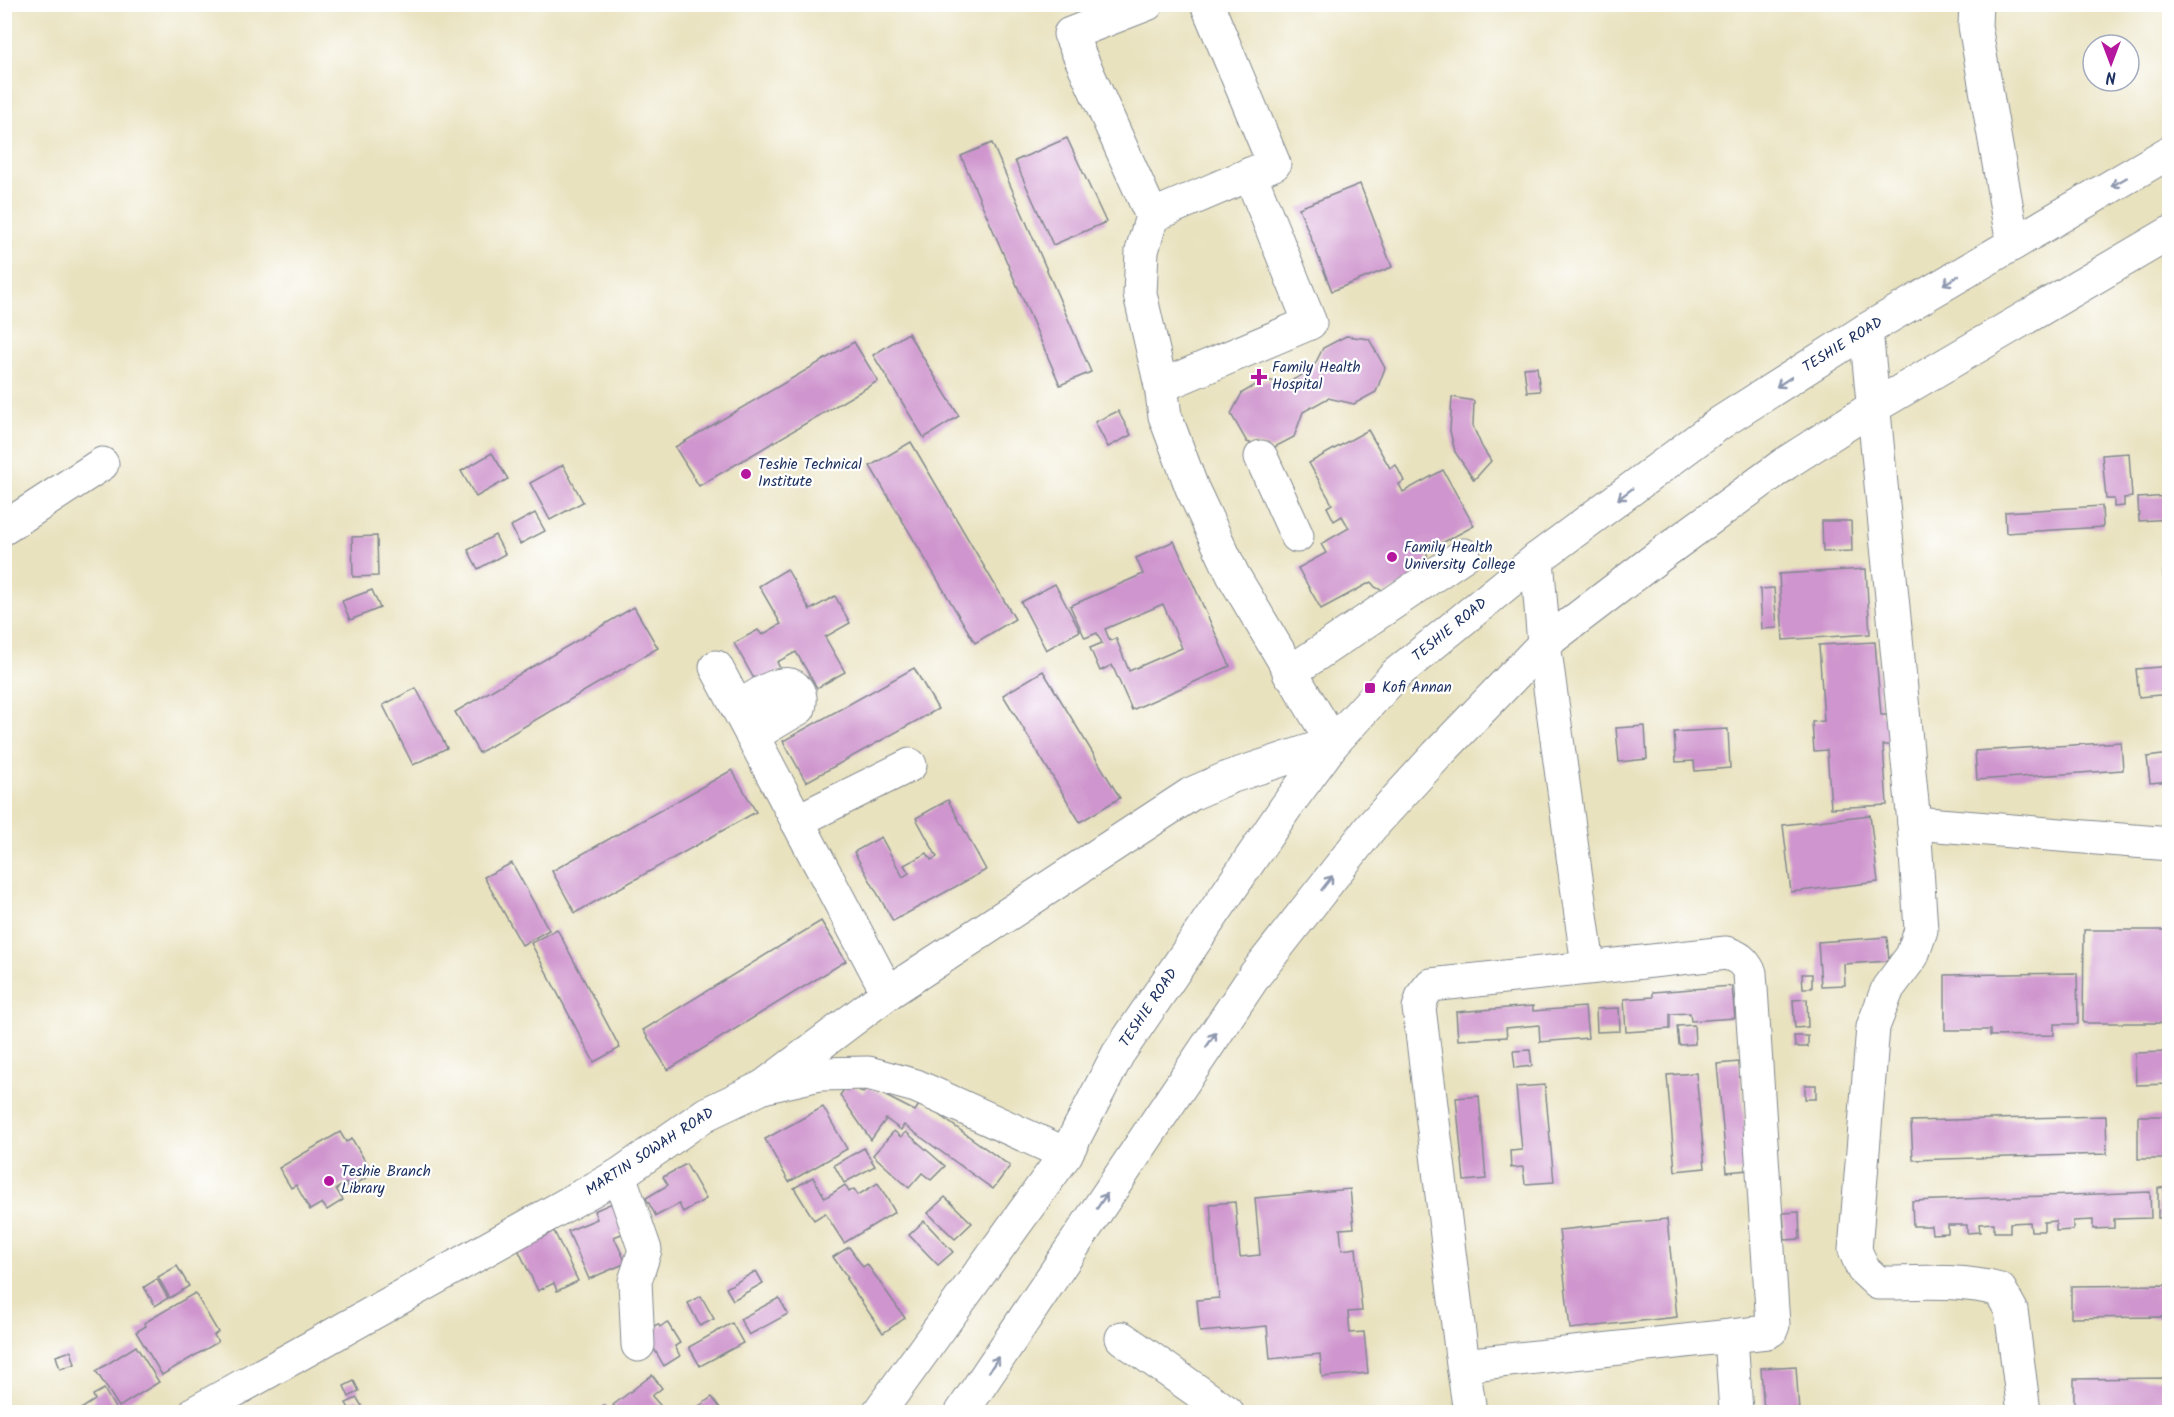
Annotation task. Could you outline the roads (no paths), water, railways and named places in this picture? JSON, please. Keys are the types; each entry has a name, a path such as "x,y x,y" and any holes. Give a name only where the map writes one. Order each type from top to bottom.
{"main road":[{"path":"763,1087 888,993 1191,794 1230,777 1333,743 1289,673 1233,575 1192,488 1165,416 1161,386 1140,294 1142,251 1152,216 1070,34 1147,4"},
{"path":"1152,216 1274,164 1207,4"},
{"path":"1976,4 1975,26 2013,244"},
{"name":"TESHIE ROAD","path":"879,1413 1066,1154 1118,1054 1286,807 1333,743 1396,674 1537,560 1720,423 1866,330 2169,152"},
{"path":"1161,386 1310,323 1250,174"},
{"path":"962,1413 1254,975 1371,827 1544,644 1786,463 1872,408 2169,233"},
{"path":"1866,330 1914,823 1921,930 1912,956 1888,988 1873,1027 1855,1250 1863,1269 1878,1283 1958,1283 1982,1285 2000,1290 2011,1310 2024,1413"},
{"path":"1261,457 1297,536"},
{"path":"4,528 102,464"},
{"path":"1289,673 1464,555"},
{"path":"1537,560 1544,644 1588,966"},
{"path":"716,667 888,993"},
{"path":"738,708 778,684 788,683 795,687 799,694 801,700 799,708 752,736"},
{"path":"797,821 910,765"},
{"path":"1914,823 2169,844"},
{"path":"1463,1365 1772,1330 1750,973 1746,964 1739,958 1726,953 1431,984 1423,995 1419,1008 1463,1365 1470,1413"},
{"name":"MARTIN SOWAH ROAD","path":"196,1413 620,1175 706,1114 763,1087 820,1074 868,1073 916,1086 1066,1154"},
{"path":"620,1175 645,1250 635,1281 638,1345"},
{"path":"1731,1336 1736,1413"},
{"path":"1122,1338 1227,1413"}],"place":[{"name":"Family Health Hospital","path":"1259,377"},
{"name":"Teshie Technical Institute","path":"746,474"},
{"name":"Family Health University College","path":"1392,557"},
{"name":"Kofi Annan","path":"1370,688"},
{"name":"Teshie Branch Library","path":"329,1181"}]}
